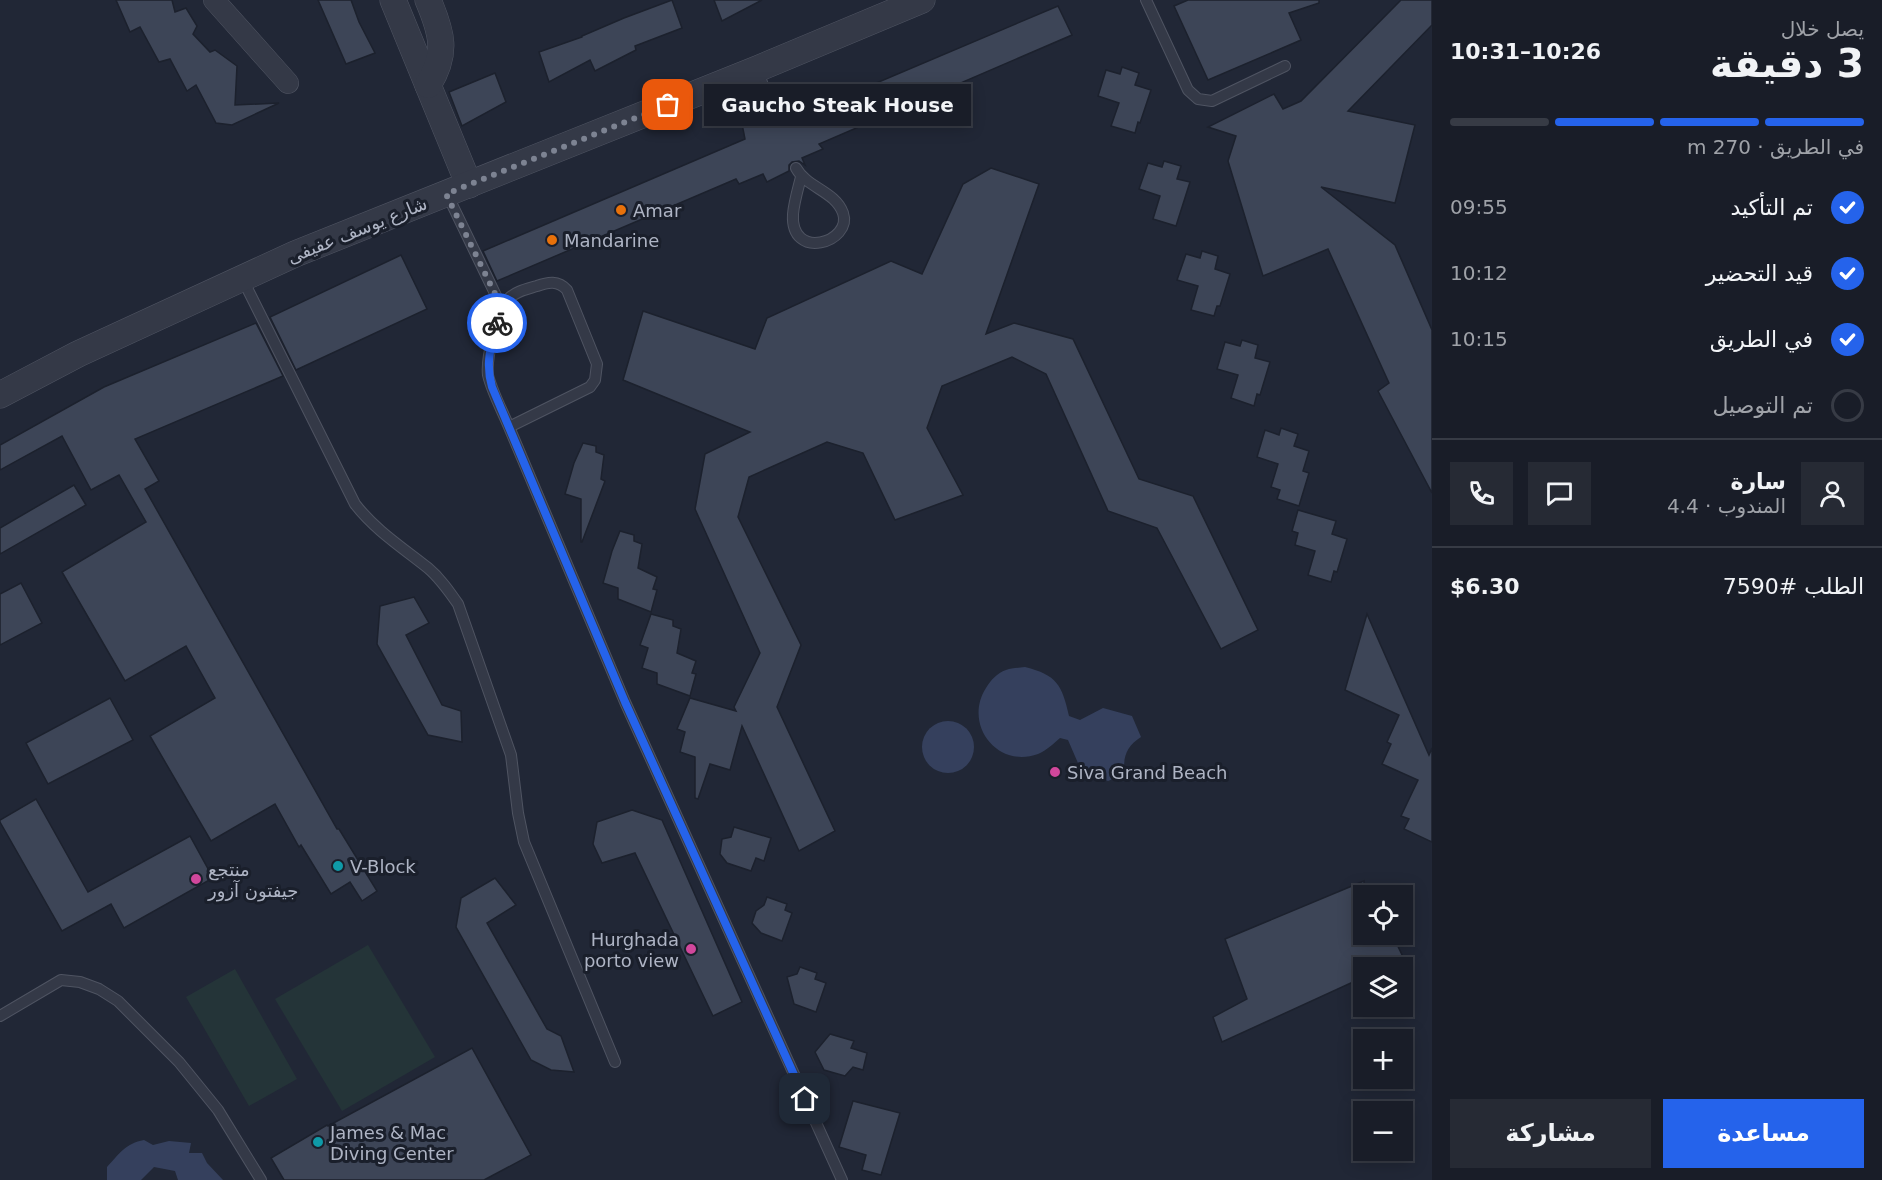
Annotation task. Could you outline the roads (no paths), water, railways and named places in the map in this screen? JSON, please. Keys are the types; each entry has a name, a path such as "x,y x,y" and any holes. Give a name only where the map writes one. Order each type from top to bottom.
{"street":[{"path":"214,0 288,83"},
{"path":"393,0 428,84 458,190"},
{"path":"428,0 441,37 441,54 437,70 428,84"},
{"name":"شارع يوسف عفيفى","path":"0,395 78,354 295,254 757,69 922,0"}],"lane":[{"path":"1146,0 1188,90 1198,99 1212,101 1285,66"},
{"path":"757,69 773,112"},
{"path":"798,173 839,205 844,216 834,237 824,243 811,242 799,237 794,227 793,215 798,173"},
{"path":"458,190 502,308"},
{"path":"242,278 355,504 376,527 429,569 445,585 458,604 511,755 524,842 615,1062"},
{"path":"508,427 590,387 595,380 597,364 567,290 555,282 546,282 515,293 502,308 488,359 488,373 508,427 625,702 842,1180"},
{"path":"0,1016 61,980 80,982 99,989 118,1001 180,1062 218,1110 261,1180"}],"water":[{"path":"1025,667 1044,674 1056,683 1064,696 1069,716 1080,720 1103,708 1132,716 1141,737 1132,744 1127,752 1124,762 1125,774 1108,781 1081,770 1068,740 1060,738 1038,754 1023,757 1009,755 997,749 988,740 979,716 980,702 986,688 1003,671"},
{"path":"948,721 962,725 970,733 974,747 970,761 962,769 948,773 934,769 926,761 922,747 926,733 934,725"},
{"path":"144,1140 153,1145 169,1141 191,1143 189,1153 202,1153 207,1163 223,1180 178,1180 175,1171 154,1167 141,1180 107,1180 107,1167 115,1158 128,1146"}],"place":[{"name":"Gaucho Steak House","path":"668,105"},
{"name":"Amar","path":"621,210"},
{"name":"Mandarine","path":"552,240"},
{"name":"Siva Grand Beach","path":"1055,772"},
{"name":"V-Block","path":"338,866"},
{"name":"منتجع جيفتون آزور","path":"196,879"},
{"name":"Hurghada porto view","path":"691,949"},
{"name":"James & Mac Diving Center","path":"318,1142"}]}
